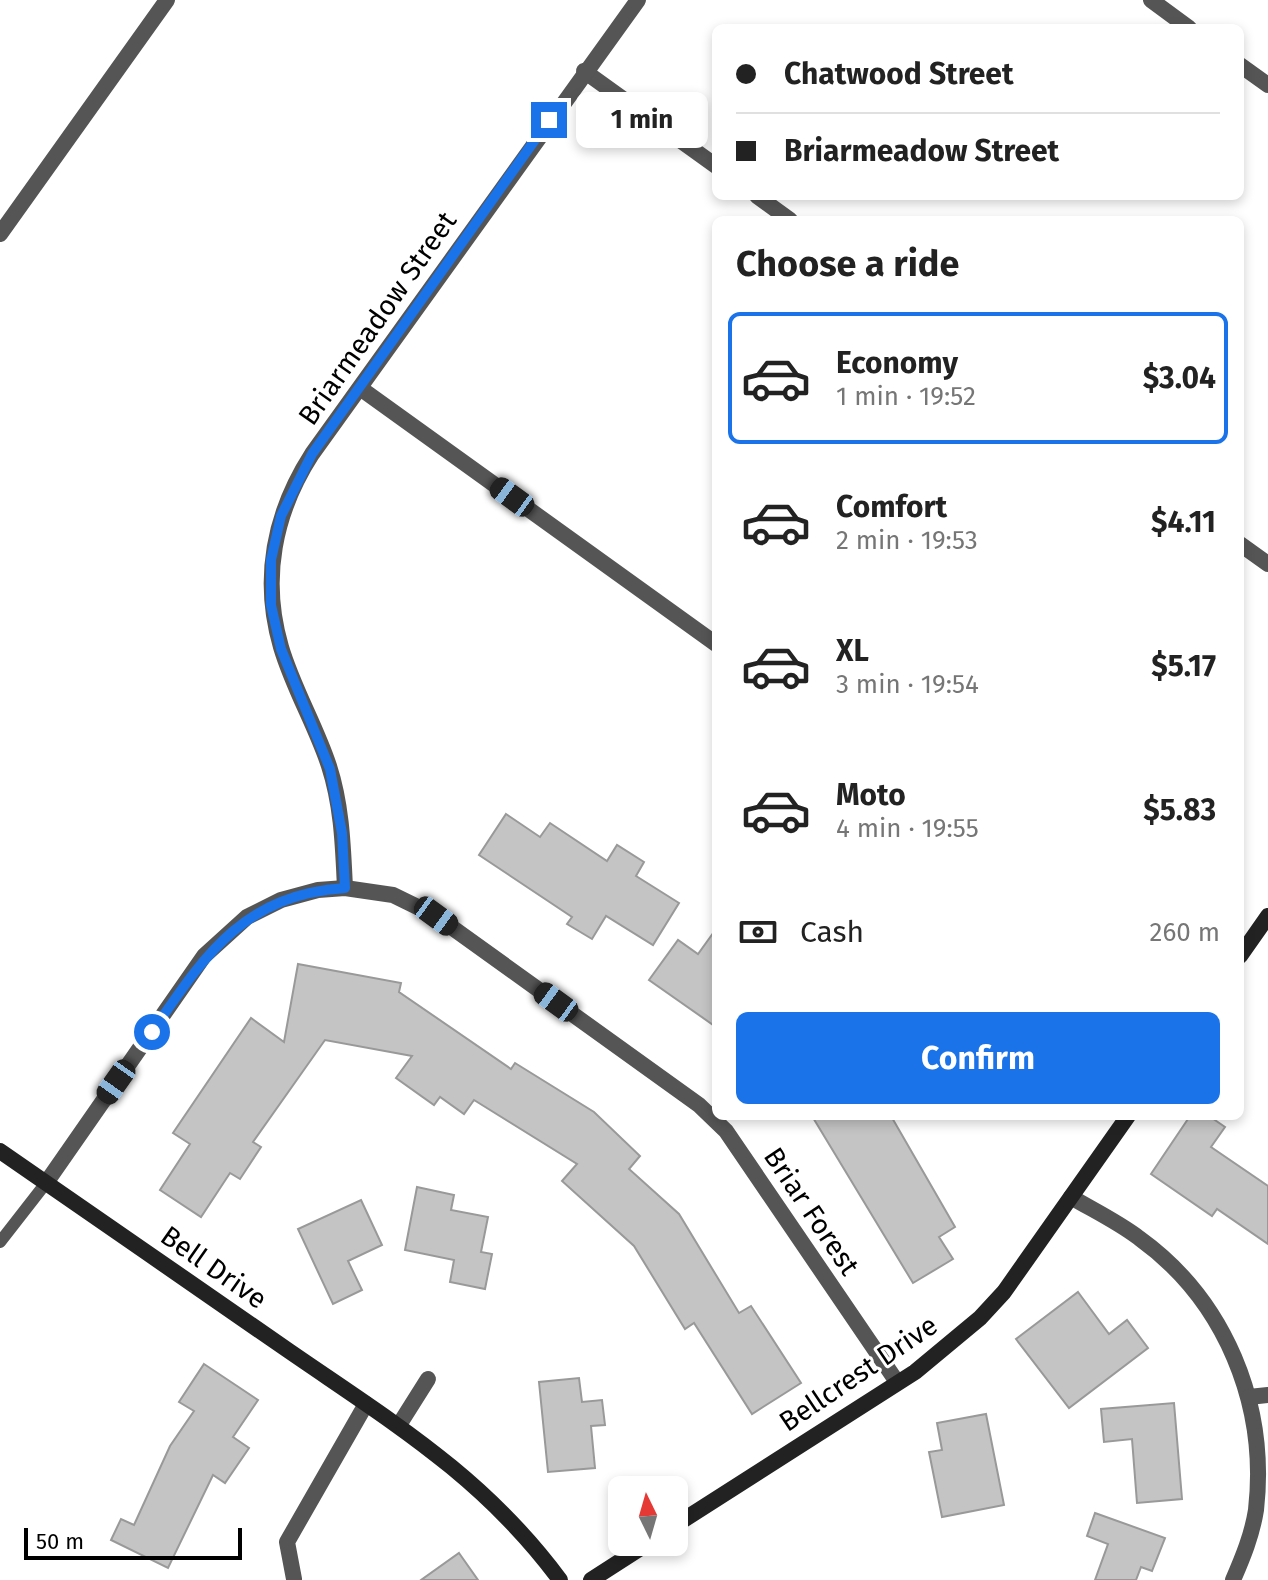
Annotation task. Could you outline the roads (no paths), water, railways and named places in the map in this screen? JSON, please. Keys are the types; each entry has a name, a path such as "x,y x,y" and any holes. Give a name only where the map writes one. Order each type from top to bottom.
{"street":[{"path":"0,234 167,0"},
{"name":"Briarmeadow Street","path":"345,888 336,795 318,734 281,649 271,605 271,560 281,516 299,475 584,71 638,0"},
{"path":"1151,0 1184,24"},
{"path":"1244,68 1268,85"},
{"path":"584,71 712,163"},
{"path":"762,200 784,216"},
{"path":"360,388 712,641"},
{"path":"1244,547 1268,564"},
{"name":"Briar Forest","path":"46,1183 204,956 247,917 281,900 318,890 345,888 393,895 436,916 699,1105 712,1118"},
{"path":"1244,950 1268,916"},
{"name":"Briar Forest","path":"715,1120 726,1131 897,1382"},
{"name":"Bellcrest Drive","path":"688,1517 915,1372 980,1318 1004,1292 1125,1120"},
{"name":"Bell Drive","path":"0,1151 399,1425 490,1498 560,1580"},
{"path":"1071,1197 1138,1237 1162,1256 1226,1331 1249,1397 1259,1458 1259,1485 1250,1538 1233,1580"},
{"path":"399,1425 428,1379"},
{"path":"1249,1397 1268,1395"},
{"path":"294,1579 287,1542 366,1404"},
{"path":"591,1580 628,1556"}],"lane":[{"path":"0,1242 46,1183"}]}
